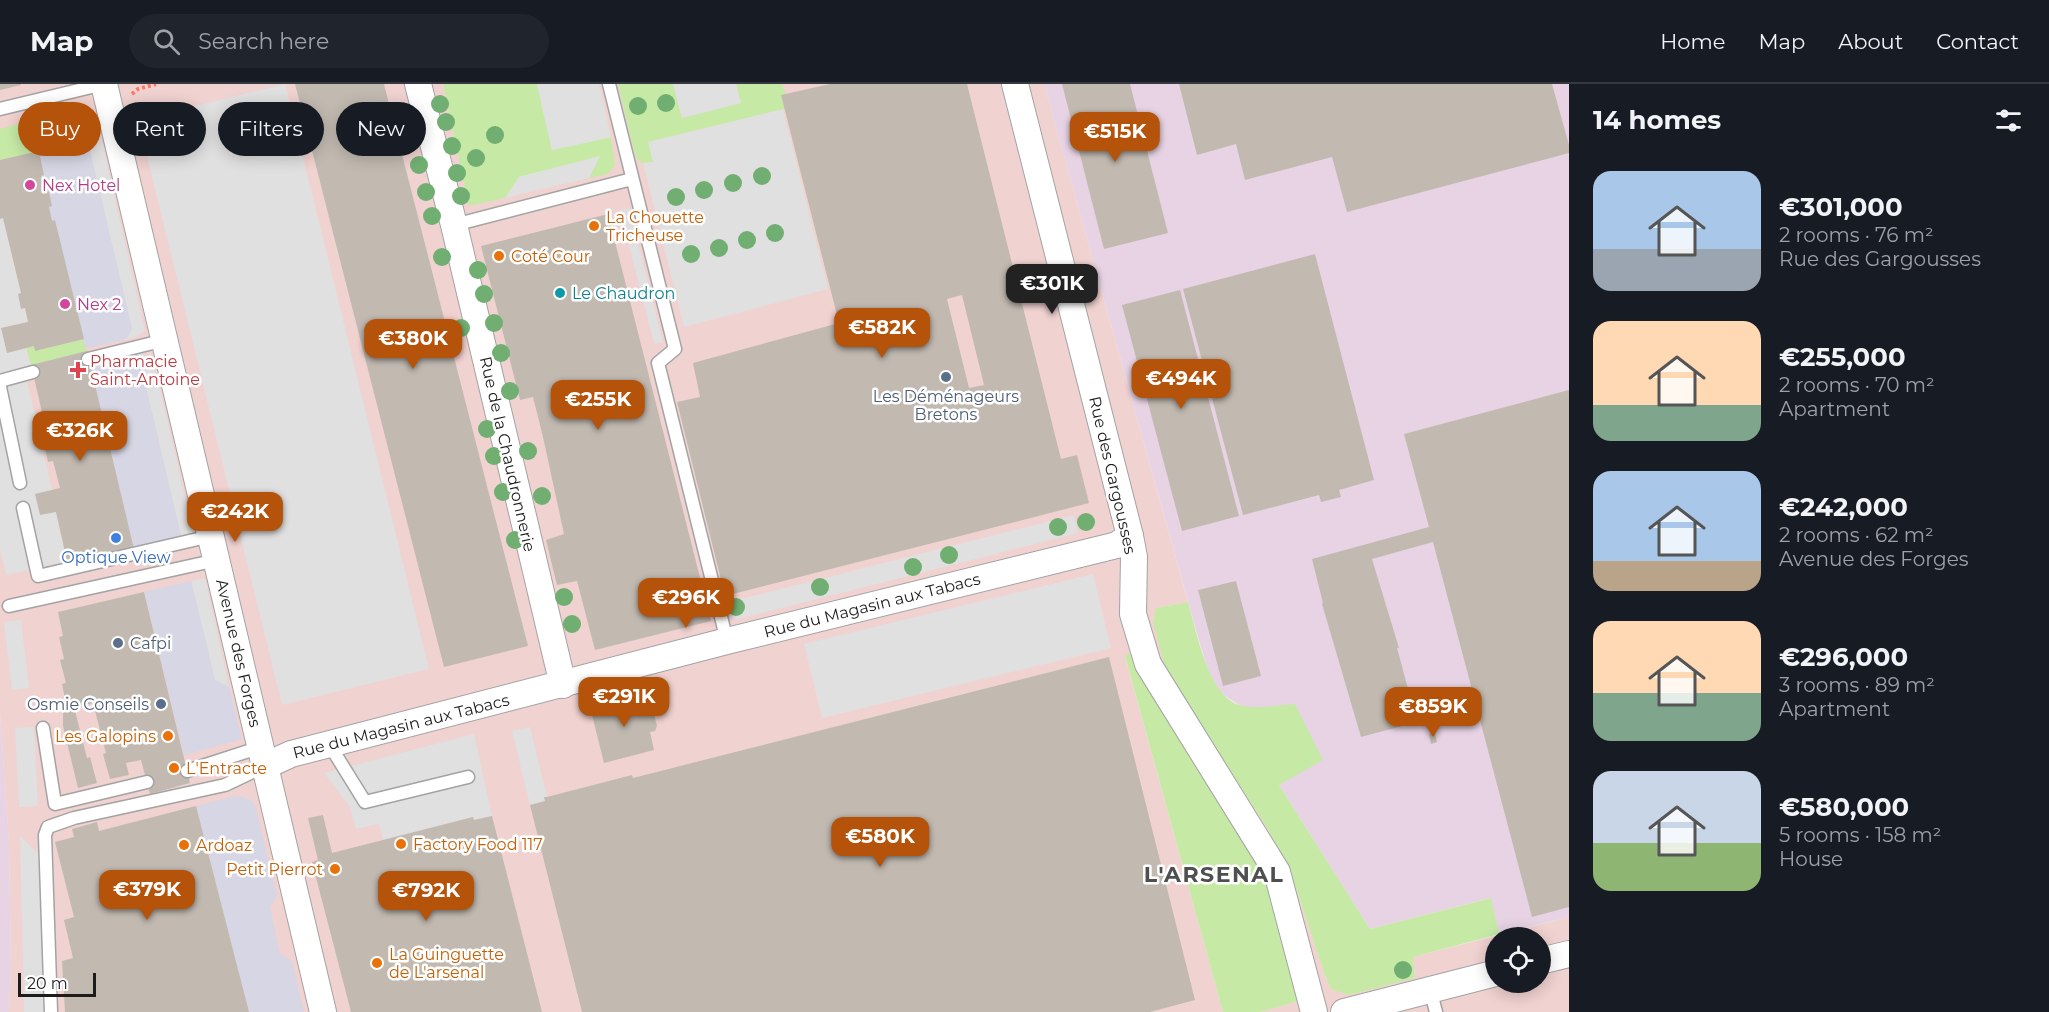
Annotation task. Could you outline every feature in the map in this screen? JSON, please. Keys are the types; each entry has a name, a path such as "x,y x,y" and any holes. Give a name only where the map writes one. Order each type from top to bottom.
{"street":[{"name":"Avenue des Forges","path":"104,84 323,1012"},
{"name":"Rue de la Chaudronnerie","path":"418,84 454,225 563,685"},
{"name":"Rue des Gargousses","path":"1015,84 1130,536 1134,557 1133,614 1148,664 1277,872 1314,1012"},
{"name":"Rue du Magasin aux Tabacs","path":"263,756 291,754 728,641 1117,545 1130,536"},
{"path":"1551,958 1569,954"},
{"path":"1344,1012 1433,1001 1485,978"}],"lane":[{"path":"0,109 104,84"},
{"path":"609,84 675,349 658,363 728,641"},
{"path":"454,225 632,179"},
{"path":"88,359 165,340"},
{"path":"0,381 33,372"},
{"path":"0,387 20,483"},
{"path":"22,508 38,576 214,548"},
{"path":"9,606 214,548"},
{"path":"43,728 55,804 147,782"},
{"path":"329,744 365,802 468,777"},
{"path":"187,771 263,756"},
{"path":"51,1012 45,835 48,827 74,818 225,785 263,756"}],"shaded area":[{"path":"0,84 443,84 470,206 611,137 552,150 537,84 1044,84 1188,602 1156,608 1166,671 1267,828 1296,888 1331,988 1415,977 1413,957 1485,939 1485,993 1551,993 1551,927 1530,927 1569,917 1569,1012 1259,1012 1303,1000 1133,652 1125,657 1223,1012 9,1012 11,968 9,842 0,713"},
{"path":"285,84 289,102 218,102 218,156 303,156 429,669 282,705 147,156 206,156 206,103"},
{"path":"537,84 599,84 611,137 552,150"},
{"path":"673,84 736,84 741,103 682,118"},
{"path":"1044,84 1569,84 1569,917 1528,927 1497,927 1490,898 1370,929 1279,785 1241,706 1221,693 1210,676"},
{"path":"783,109 828,289 684,327 643,163 653,162 648,142"},
{"path":"101,138 145,331 121,341 128,337 90,156 101,156"},
{"path":"40,156 91,156 132,328 128,337 121,341 85,348 55,221 52,221 49,207 52,206 46,179 42,180 41,176 44,174"},
{"path":"600,156 589,178 505,198 519,177"},
{"path":"629,208 663,342 654,344 620,210"},
{"path":"3,218 21,293 18,294 21,308 25,308 28,322 2,328 7,353 26,348 31,365 24,367 52,490 35,494 56,512 67,561 6,575 0,549 0,219"},
{"path":"138,353 146,355 155,366 193,533 181,536"},
{"path":"138,353 181,536 134,549 90,366"},
{"path":"1074,515 1078,533 734,620 729,602"},
{"path":"1093,574 1111,648 822,718 804,644"},
{"path":"205,578 229,687 215,680 191,581"},
{"path":"191,581 215,680 229,687 242,739 184,755 144,592"},
{"path":"21,620 29,688 12,690 4,622"},
{"path":"0,713 9,842 11,968 9,1012 0,1012"},
{"path":"34,727 38,806 19,807 15,728"},
{"path":"530,727 547,797 544,798 545,801 530,805 512,731"},
{"path":"474,734 492,816 474,820 473,817 383,840 379,824 356,829 350,807 324,773"},
{"path":"235,796 252,801 256,808 277,896 270,907 280,954 292,961 304,1012 249,1012 196,806"},
{"path":"20,836 53,868 58,1012 24,1012"}],"green space":[{"path":"443,84 537,84 552,150 611,137 615,165 608,174 589,178 599,157 519,177 505,198 469,206"},
{"path":"618,84 673,84 682,118 741,103 736,84 782,84 786,94 781,95 785,109 649,142 654,162 643,163 638,161 634,151"},
{"path":"18,124 18,156 0,160 0,129"},
{"path":"84,339 87,351 31,365 26,348 34,346 35,351"},
{"path":"1188,602 1206,663 1221,692 1231,701 1243,706 1255,707 1295,704 1323,760 1279,785 1370,929 1491,898 1497,927 1485,927 1485,938 1413,957 1415,978 1349,995 1331,989 1296,888 1267,828 1166,671 1153,622 1156,608"},
{"path":"1133,651 1270,885 1303,1000 1259,1012 1223,1012 1125,656"}],"building":[{"path":"0,84 21,84 21,85 0,90"},
{"path":"295,84 384,84 389,102 336,102 336,156 402,156 528,646 444,667 313,156 324,156 324,102 300,102"},
{"path":"830,84 967,84 1061,459 1077,455 1089,503 725,596 677,402 700,397 693,363 839,323 781,95","holes":["962,295 984,385 969,388 947,299"]},
{"path":"1062,84 1130,84 1168,233 1104,249"},
{"path":"1179,84 1552,84 1569,145 1569,153 1347,212 1332,157 1245,180 1236,144 1197,155"},
{"path":"18,156 40,156 44,175 41,176 42,180 46,179 52,206 49,207 52,221 55,220 84,339 35,351 34,346 7,353 1,328 28,322 25,308 21,309 18,294 21,293 3,218 0,219 0,160"},
{"path":"608,214 711,621 595,650 577,581 557,585 546,540 564,534 543,437 533,397 520,400 481,246"},
{"path":"1315,254 1374,480 1339,490 1341,497 1321,502 1319,495 1243,515 1183,289"},
{"path":"1180,290 1239,516 1182,531 1122,305"},
{"path":"87,351 134,549 78,562 77,558 67,561 56,512 40,515 35,494 60,488 53,461 48,462 43,440 48,438 31,365"},
{"path":"1569,390 1569,907 1532,917 1433,542 1372,559 1399,648 1397,648 1417,722 1361,737 1322,604 1312,559 1429,527 1404,434"},
{"path":"1236,581 1261,676 1223,686 1198,590"},
{"path":"144,592 190,783 150,794 141,760 126,763 129,775 110,779 93,703 74,707 87,758 90,757 97,783 78,788 63,726 63,710 67,709 62,684 66,683 60,660 64,659 59,637 63,636 58,612"},
{"path":"1109,657 1195,1000 1150,1012 582,1012 530,805 545,801 544,797 632,775 633,778"},
{"path":"641,694 645,712 649,711 654,714 657,726 655,731 650,732 654,750 604,763 590,707"},
{"path":"1435,733 1437,742 1431,744 1429,734"},
{"path":"196,806 249,1012 65,1012 62,961 73,958 64,920 74,917 55,842 74,837 72,829 97,822 99,831"},
{"path":"323,815 332,853 473,817 474,820 492,816 542,1012 351,1012 312,862 318,860 308,818"}],"place":[{"name":"Nex Hotel","path":"30,185"},
{"name":"La Chouette Tricheuse","path":"594,226"},
{"name":"Coté Cour","path":"499,256"},
{"name":"Le Chaudron","path":"560,293"},
{"name":"Nex 2","path":"65,304"},
{"name":"Pharmacie Saint-Antoine","path":"78,370"},
{"name":"Les Déménageurs Bretons","path":"946,377"},
{"name":"Optique View","path":"116,538"},
{"name":"Cafpi","path":"118,643"},
{"name":"Osmie Conseils","path":"161,704"},
{"name":"Les Galopins","path":"168,736"},
{"name":"L'Entracte","path":"174,768"},
{"name":"Factory Food 117","path":"401,844"},
{"name":"Ardoaz","path":"184,845"},
{"name":"Petit Pierrot","path":"335,869"},
{"name":"La Guinguette de L'arsenal","path":"377,963"}],"district":[{"name":"L'ARSENAL","path":"1214,874"}]}
